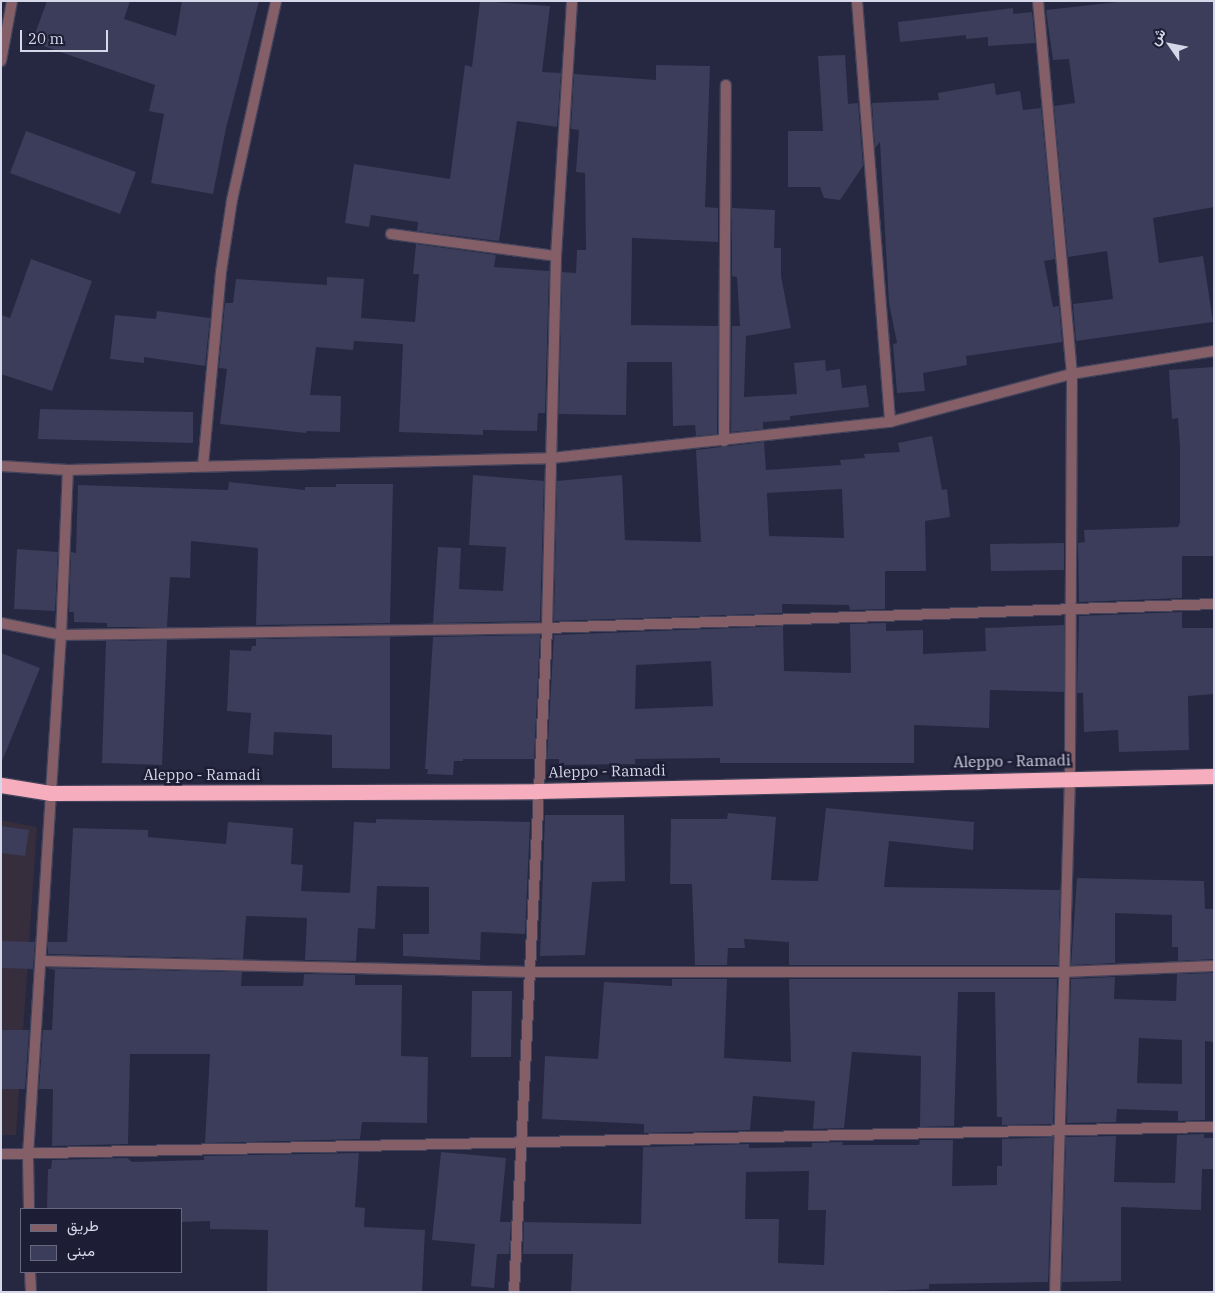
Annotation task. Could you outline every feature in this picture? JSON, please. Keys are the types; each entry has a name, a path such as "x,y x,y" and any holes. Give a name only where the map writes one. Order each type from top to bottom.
{"highway":[{"name":"Aleppo - Ramadi","path":"1,785 51,793 537,791 1070,777 1214,776"}],"street":[{"path":"1,61 6,12 12,1"},
{"path":"203,466 221,272 232,200 276,1"},
{"path":"514,1292 537,791 547,628 556,256 572,1"},
{"path":"857,1 890,422"},
{"path":"1038,1 1072,374 1070,777 1062,972 1055,1292"},
{"path":"724,441 726,85"},
{"path":"391,234 556,256"},
{"path":"1,466 68,470 552,458 890,422 1072,374 1214,351"},
{"path":"29,1208 28,1155 42,961 61,635 68,470"},
{"path":"1,623 61,635 547,628 1214,604"},
{"path":"42,961 530,972 1062,972 1214,966"},
{"path":"1,1154 28,1155 1214,1127"},
{"path":"30,1273 30,1292"}],"shaded area":[{"path":"1,820 37,827 16,1135 1,1135"}],"building":[{"path":"47,1 130,1 124,19 176,36 182,1 259,1 226,128 213,194 151,183 164,114 149,111 155,85 32,42"},
{"path":"480,1 550,6 542,72 561,73 557,127 517,121 499,241 417,231 418,222 371,215 369,227 345,223 354,164 450,179 465,65 472,67"},
{"path":"1127,1 1214,1 1214,207 1153,218 1159,263 1203,256 1213,322 1076,341 1073,304 1113,299 1107,251 1068,257 1054,106 1075,103 1069,59 1053,60 1046,10"},
{"path":"1013,8 1013,14 1032,12 1035,43 988,46 988,37 966,39 966,35 900,42 898,22"},
{"path":"845,55 848,104 858,103 863,166 840,200 824,198 820,187 788,187 788,131 823,131 818,56"},
{"path":"656,65 710,66 705,207 718,208 718,242 632,238 631,325 718,326 717,434 696,436 695,425 673,426 672,362 627,362 626,415 559,414 562,272 576,273 577,250 586,250 585,173 576,172 579,130 571,129 574,74 656,80"},
{"path":"994,83 996,95 1020,91 1023,110 1041,108 1055,259 1044,261 1053,307 1059,306 1062,342 966,356 967,365 923,373 925,391 897,393 893,344 897,343 889,303 880,142 875,148 872,103 939,100 938,93"},
{"path":"26,131 136,172 120,214 10,173"},
{"path":"732,208 775,210 774,248 781,248 781,276 791,328 746,336 744,397 797,394 794,363 825,360 826,371 840,369 842,388 866,385 869,407 790,416 790,420 763,422 763,429 731,432 732,326 740,326 737,277 732,276"},
{"path":"416,244 496,255 494,267 549,271 545,413 538,413 537,431 483,430 483,435 399,432 403,344 354,341 353,350 316,347 310,395 341,396 340,432 306,431 306,433 220,424 227,369 219,368 225,303 233,303 236,279 327,285 327,277 364,279 361,318 415,322 419,274 413,274"},
{"path":"31,259 92,281 52,391 1,374 1,315 10,318"},
{"path":"157,311 210,318 205,366 144,357 144,363 110,359 115,315 156,319"},
{"path":"1214,367 1214,556 1182,556 1182,598 1079,602 1078,543 1085,542 1084,530 1178,527 1180,523 1180,447 1178,418 1172,419 1169,370"},
{"path":"40,409 193,412 193,443 38,439"},
{"path":"932,436 942,490 947,489 950,517 925,521 926,571 885,571 885,609 850,610 849,605 782,604 782,613 554,621 557,481 622,475 625,540 701,542 696,450 764,442 766,470 841,465 840,460 865,458 864,454 900,452 898,443","holes":["842,489 844,538 769,536 767,493"]},
{"path":"473,475 544,481 540,621 433,623 438,547 461,548 459,589 503,591 506,547 469,545"},
{"path":"229,482 305,490 305,487 336,487 336,484 393,484 390,623 256,625 258,548 191,541 190,578 170,577 167,627 107,627 107,623 74,622 74,612 69,612 71,552 76,553 78,485 228,490"},
{"path":"1064,543 1064,570 991,571 990,544"},
{"path":"17,549 58,552 55,611 14,609"},
{"path":"1182,612 1182,628 1214,628 1214,694 1188,696 1189,750 1119,752 1118,730 1084,732 1083,693 1077,693 1079,616"},
{"path":"886,623 886,631 923,630 923,654 986,651 985,628 1064,625 1064,692 990,690 989,728 914,725 914,763 720,763 720,758 635,759 635,764 559,765 559,759 547,759 554,635 783,626 784,671 851,673 850,624","holes":["711,661 713,706 635,709 636,665"]},
{"path":"540,635 534,759 463,759 463,761 454,761 453,775 427,774 428,769 425,769 433,637"},
{"path":"390,637 390,769 332,768 332,735 274,732 273,755 248,753 251,713 227,711 230,650 251,651 252,646 256,646 256,639"},
{"path":"167,640 162,765 102,763 106,641"},
{"path":"1,653 40,668 2,761 1,761"},
{"path":"826,808 974,822 973,850 889,841 884,887 1060,890 1058,965 789,965 789,942 744,939 745,948 728,948 727,965 695,965 692,884 670,884 671,819 727,819 728,813 776,817 771,880 818,881"},
{"path":"545,815 624,815 625,881 592,882 585,955 540,956"},
{"path":"376,819 530,822 525,934 481,932 480,960 403,956 403,934 429,934 429,887 377,886 375,929 358,928 356,961 305,960 307,918 246,916 243,959 48,954 48,942 67,942 73,828 148,830 148,837 226,844 228,822 293,828 291,864 303,865 301,891 350,893 354,822 376,823"},
{"path":"1,826 29,830 25,856 1,853"},
{"path":"1077,878 1204,881 1205,909 1214,909 1214,959 1178,961 1178,947 1172,947 1172,915 1115,913 1115,963 1071,965"},
{"path":"2,941 35,942 33,969 2,968"},
{"path":"47,968 242,972 241,986 303,986 304,974 355,975 355,985 402,985 401,1056 428,1057 427,1123 362,1122 360,1139 205,1143 210,1054 130,1054 128,1144 52,1146 53,1089 39,1089 43,1030 52,1030 55,970"},
{"path":"1214,973 1214,1042 1205,1041 1205,1120 1178,1121 1178,1111 1117,1109 1116,1122 1067,1123 1071,979 1115,977 1114,999 1176,1001 1177,974","holes":["1139,1038 1182,1040 1182,1084 1137,1083"]},
{"path":"672,979 727,979 724,1058 791,1062 789,979 1057,979 1053,1124 1002,1125 1002,1117 997,1117 995,992 958,992 954,1126 920,1127 921,1056 852,1052 844,1128 813,1129 815,1101 753,1096 750,1130 644,1133 644,1124 542,1119 545,1056 598,1059 604,982 672,986"},
{"path":"472,991 512,991 511,1057 471,1057"},
{"path":"1,1030 29,1030 25,1089 1,1089"},
{"path":"1204,1134 1204,1138 1214,1138 1214,1169 1202,1169 1201,1210 1121,1207 1121,1281 1062,1282 1066,1137 1116,1136 1114,1182 1175,1183 1177,1135"},
{"path":"1053,1137 1048,1282 929,1284 929,1289 881,1291 571,1292 573,1254 523,1254 524,1222 641,1224 643,1147 749,1144 749,1148 812,1147 812,1143 843,1142 842,1145 919,1145 920,1140 953,1140 952,1186 997,1185 997,1166 1002,1166 1002,1139","holes":["809,1171 808,1210 826,1210 824,1265 778,1263 779,1219 745,1219 746,1172"]},
{"path":"441,1152 506,1158 500,1222 511,1222 509,1254 497,1254 494,1288 471,1286 475,1244 432,1240"},
{"path":"359,1153 355,1207 365,1208 364,1227 425,1230 422,1292 267,1292 268,1230 210,1229 210,1221 182,1222 182,1208 47,1208 48,1169 51,1169 52,1160 127,1158 132,1162 204,1160 204,1156"}]}
